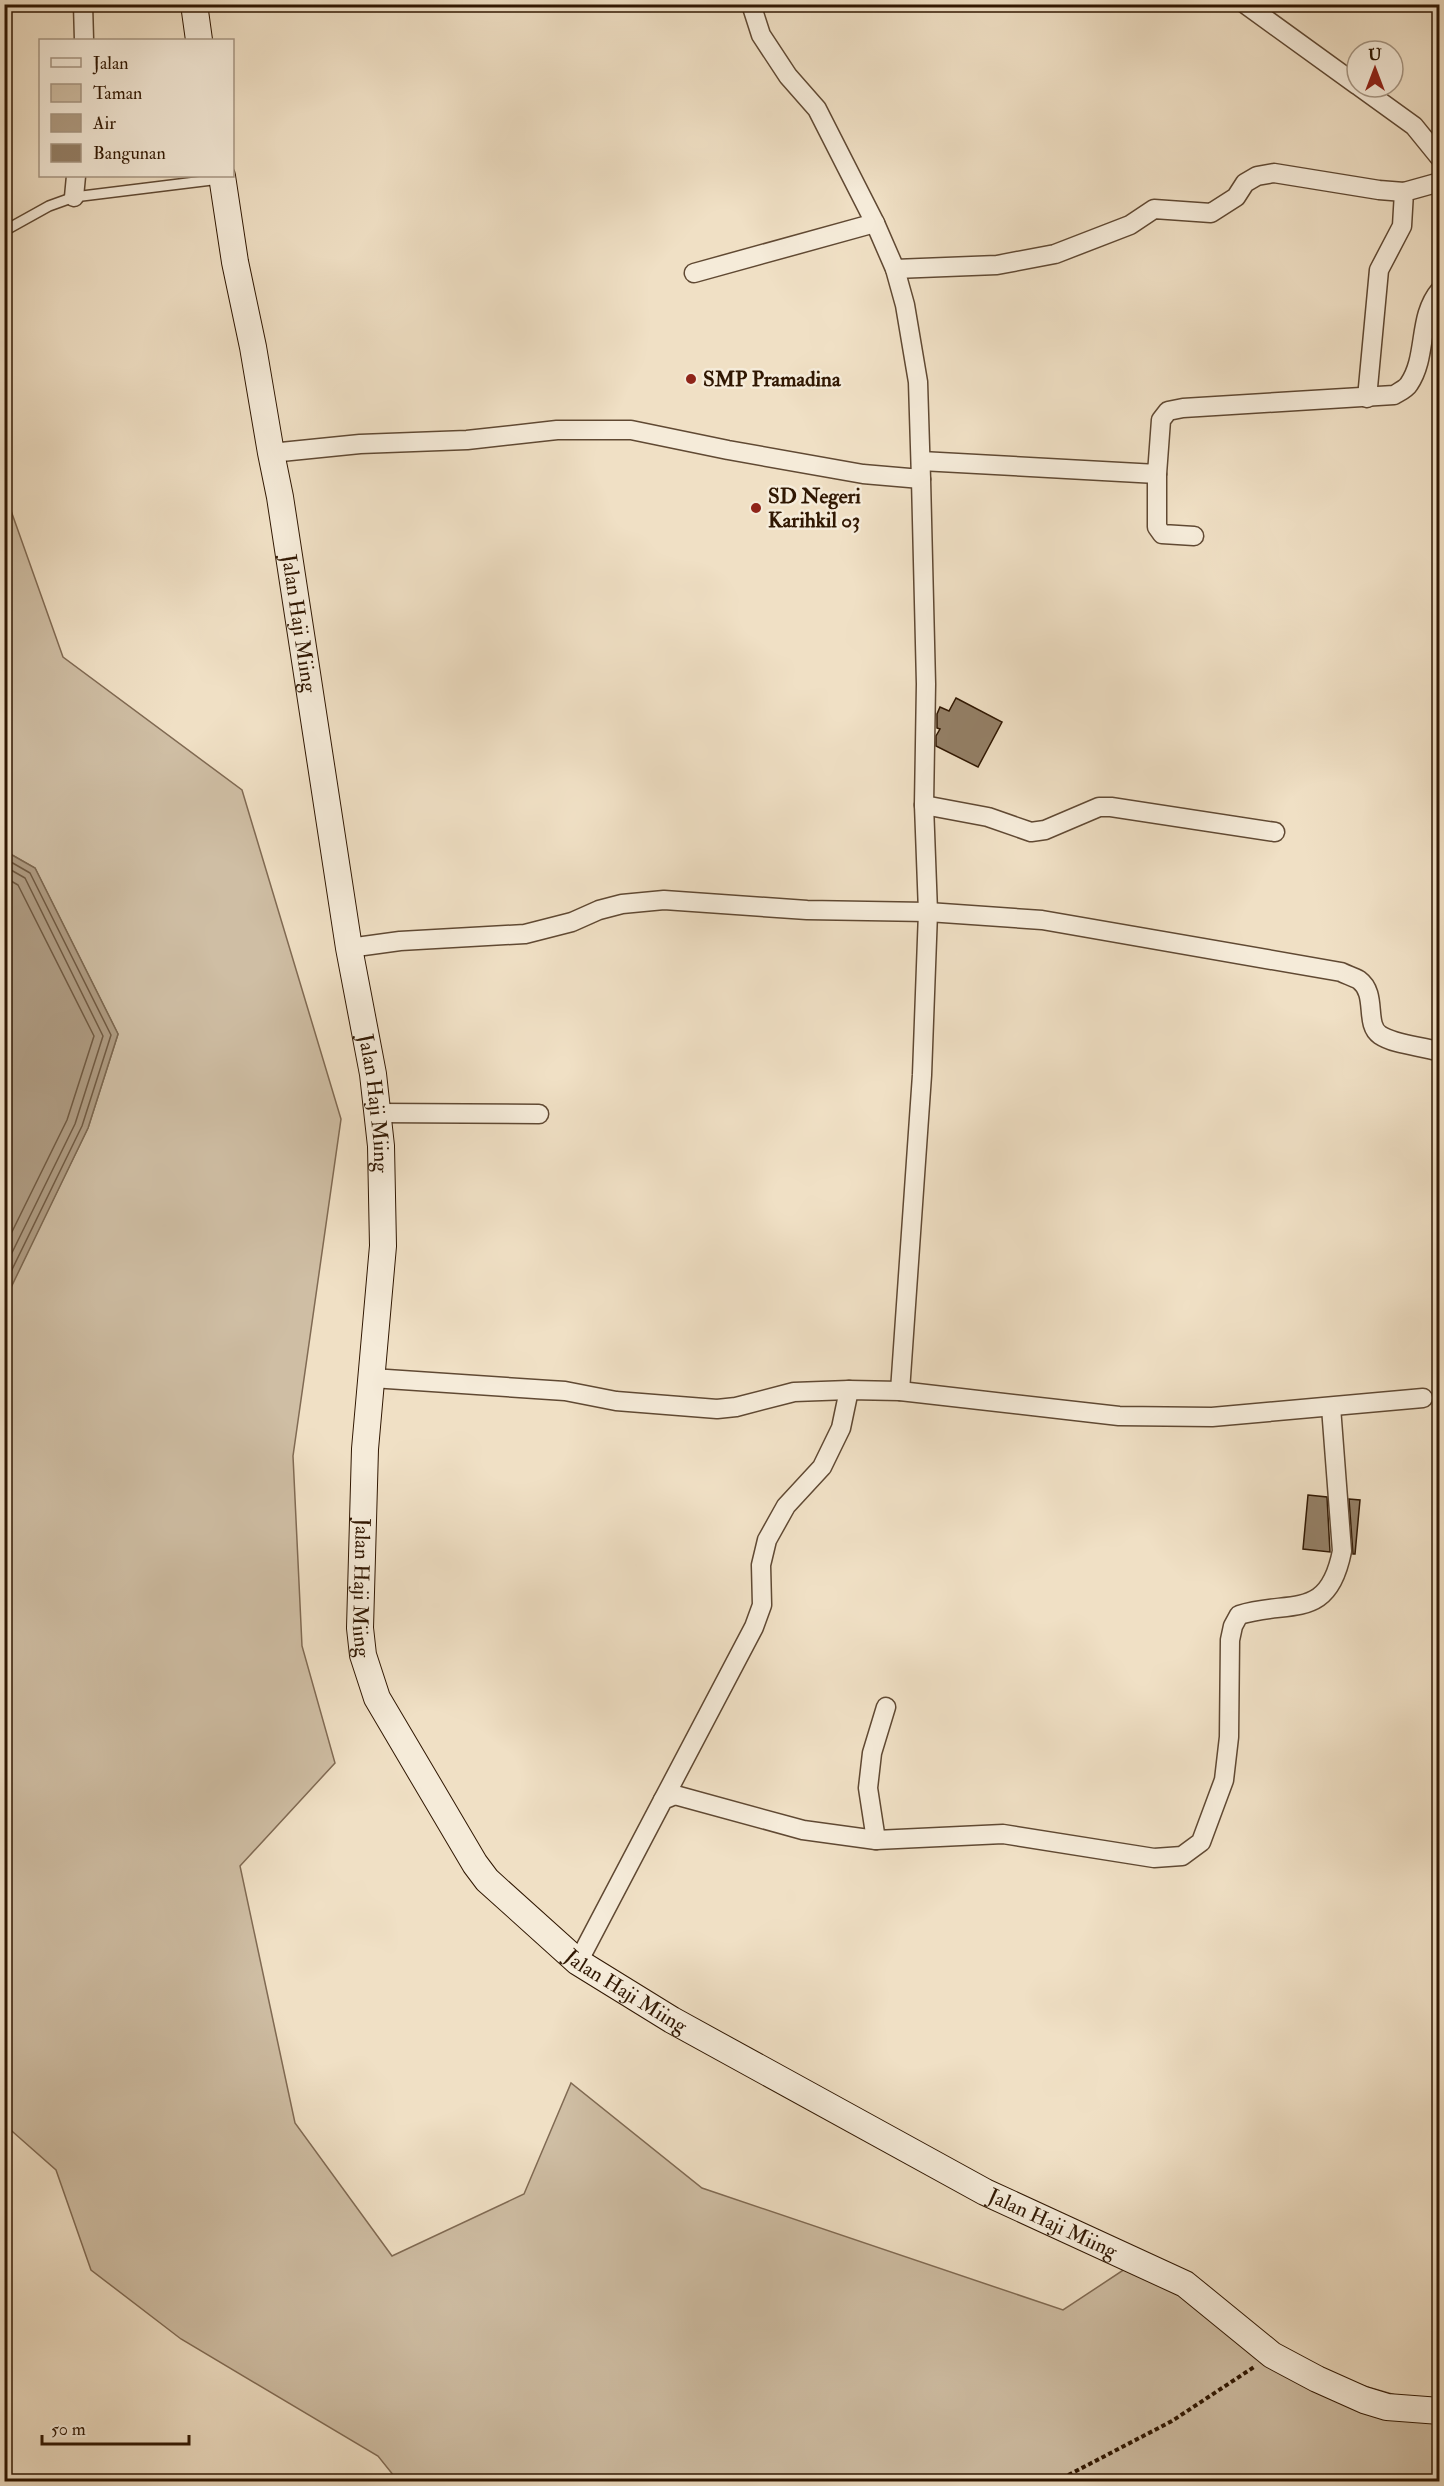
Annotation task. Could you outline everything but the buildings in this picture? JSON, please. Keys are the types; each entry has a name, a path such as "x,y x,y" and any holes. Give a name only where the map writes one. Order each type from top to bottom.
{"main road":[{"path":"194,4 199,39"},
{"name":"Jalan Haji Miing","path":"222,177 282,507 349,948 373,1074 377,1113 383,1198 383,1246 365,1449 360,1628 363,1655 377,1698 475,1864 487,1880 578,1962 672,2020 984,2192 1185,2284 1272,2355 1317,2379 1364,2400 1387,2407 1440,2411"}],"street":[{"path":"82,4 84,39"},
{"path":"751,4 761,35 788,76 817,109 875,223 895,269 905,305 918,381 926,684 924,805 928,912 922,1076 900,1391"},
{"path":"1245,4 1345,77"},
{"path":"1376,99 1414,126 1440,158"},
{"path":"895,269 998,265 1055,254 1130,225 1154,209 1211,213 1236,197 1245,183 1257,176 1274,173 1404,192 1440,182"},
{"path":"74,197 76,177"},
{"path":"1367,398 1379,270 1402,226 1404,192"},
{"path":"694,273 875,223"},
{"path":"1194,536 1162,534 1157,526 1157,474 1161,420 1168,411 1183,408 1394,395 1408,386 1417,366 1428,308 1440,290"},
{"path":"271,453 360,444 467,440 556,430 631,429 728,450 863,474 921,470 1157,474"},
{"path":"924,805 988,817 1031,832 1045,830 1099,807 1275,832"},
{"path":"349,948 400,941 525,934 572,922 599,910 622,904 664,900 807,910 928,912 1042,920 1341,972 1359,980 1368,991 1373,1024 1379,1035 1395,1042 1440,1052"},
{"path":"377,1113 539,1114"},
{"path":"372,1378 565,1391 616,1401 717,1409 736,1407 794,1392 849,1390 900,1391 1119,1416 1212,1417 1423,1398"},
{"path":"578,1962 754,1627 762,1605 761,1565 767,1540 786,1506 822,1467 841,1428 849,1390"},
{"path":"663,1800 675,1795 803,1830 876,1840 1003,1834 1154,1858 1182,1856 1201,1842 1224,1780 1230,1737 1230,1640 1233,1626 1239,1615 1256,1610 1289,1608 1314,1602 1326,1592 1338,1570 1342,1551 1331,1407"},
{"path":"876,1840 868,1788 872,1752 886,1707"}],"lane":[{"path":"4,231 49,206 74,197 222,177"}],"path":[{"path":"1055,2481 1073,2474 1172,2421 1272,2355"}],"green space":[{"path":"4,491 63,657 242,790 341,1119 293,1456 302,1646 335,1763 240,1866 295,2123 392,2256 524,2194 571,2083 702,2188 1063,2310 1140,2259 1319,2373 1406,2398 1439,2398 1439,2481 398,2481 378,2456 181,2339 91,2270 56,2170 5,2125 4,1300 88,1128 118,1034 35,868 5,851"}],"water":[{"path":"5,851 35,868 118,1034 88,1128 5,1300"}],"place":[{"name":"SMP Pramadina","path":"691,379"},
{"name":"SD Negeri Karihkil 03","path":"756,508"}]}
